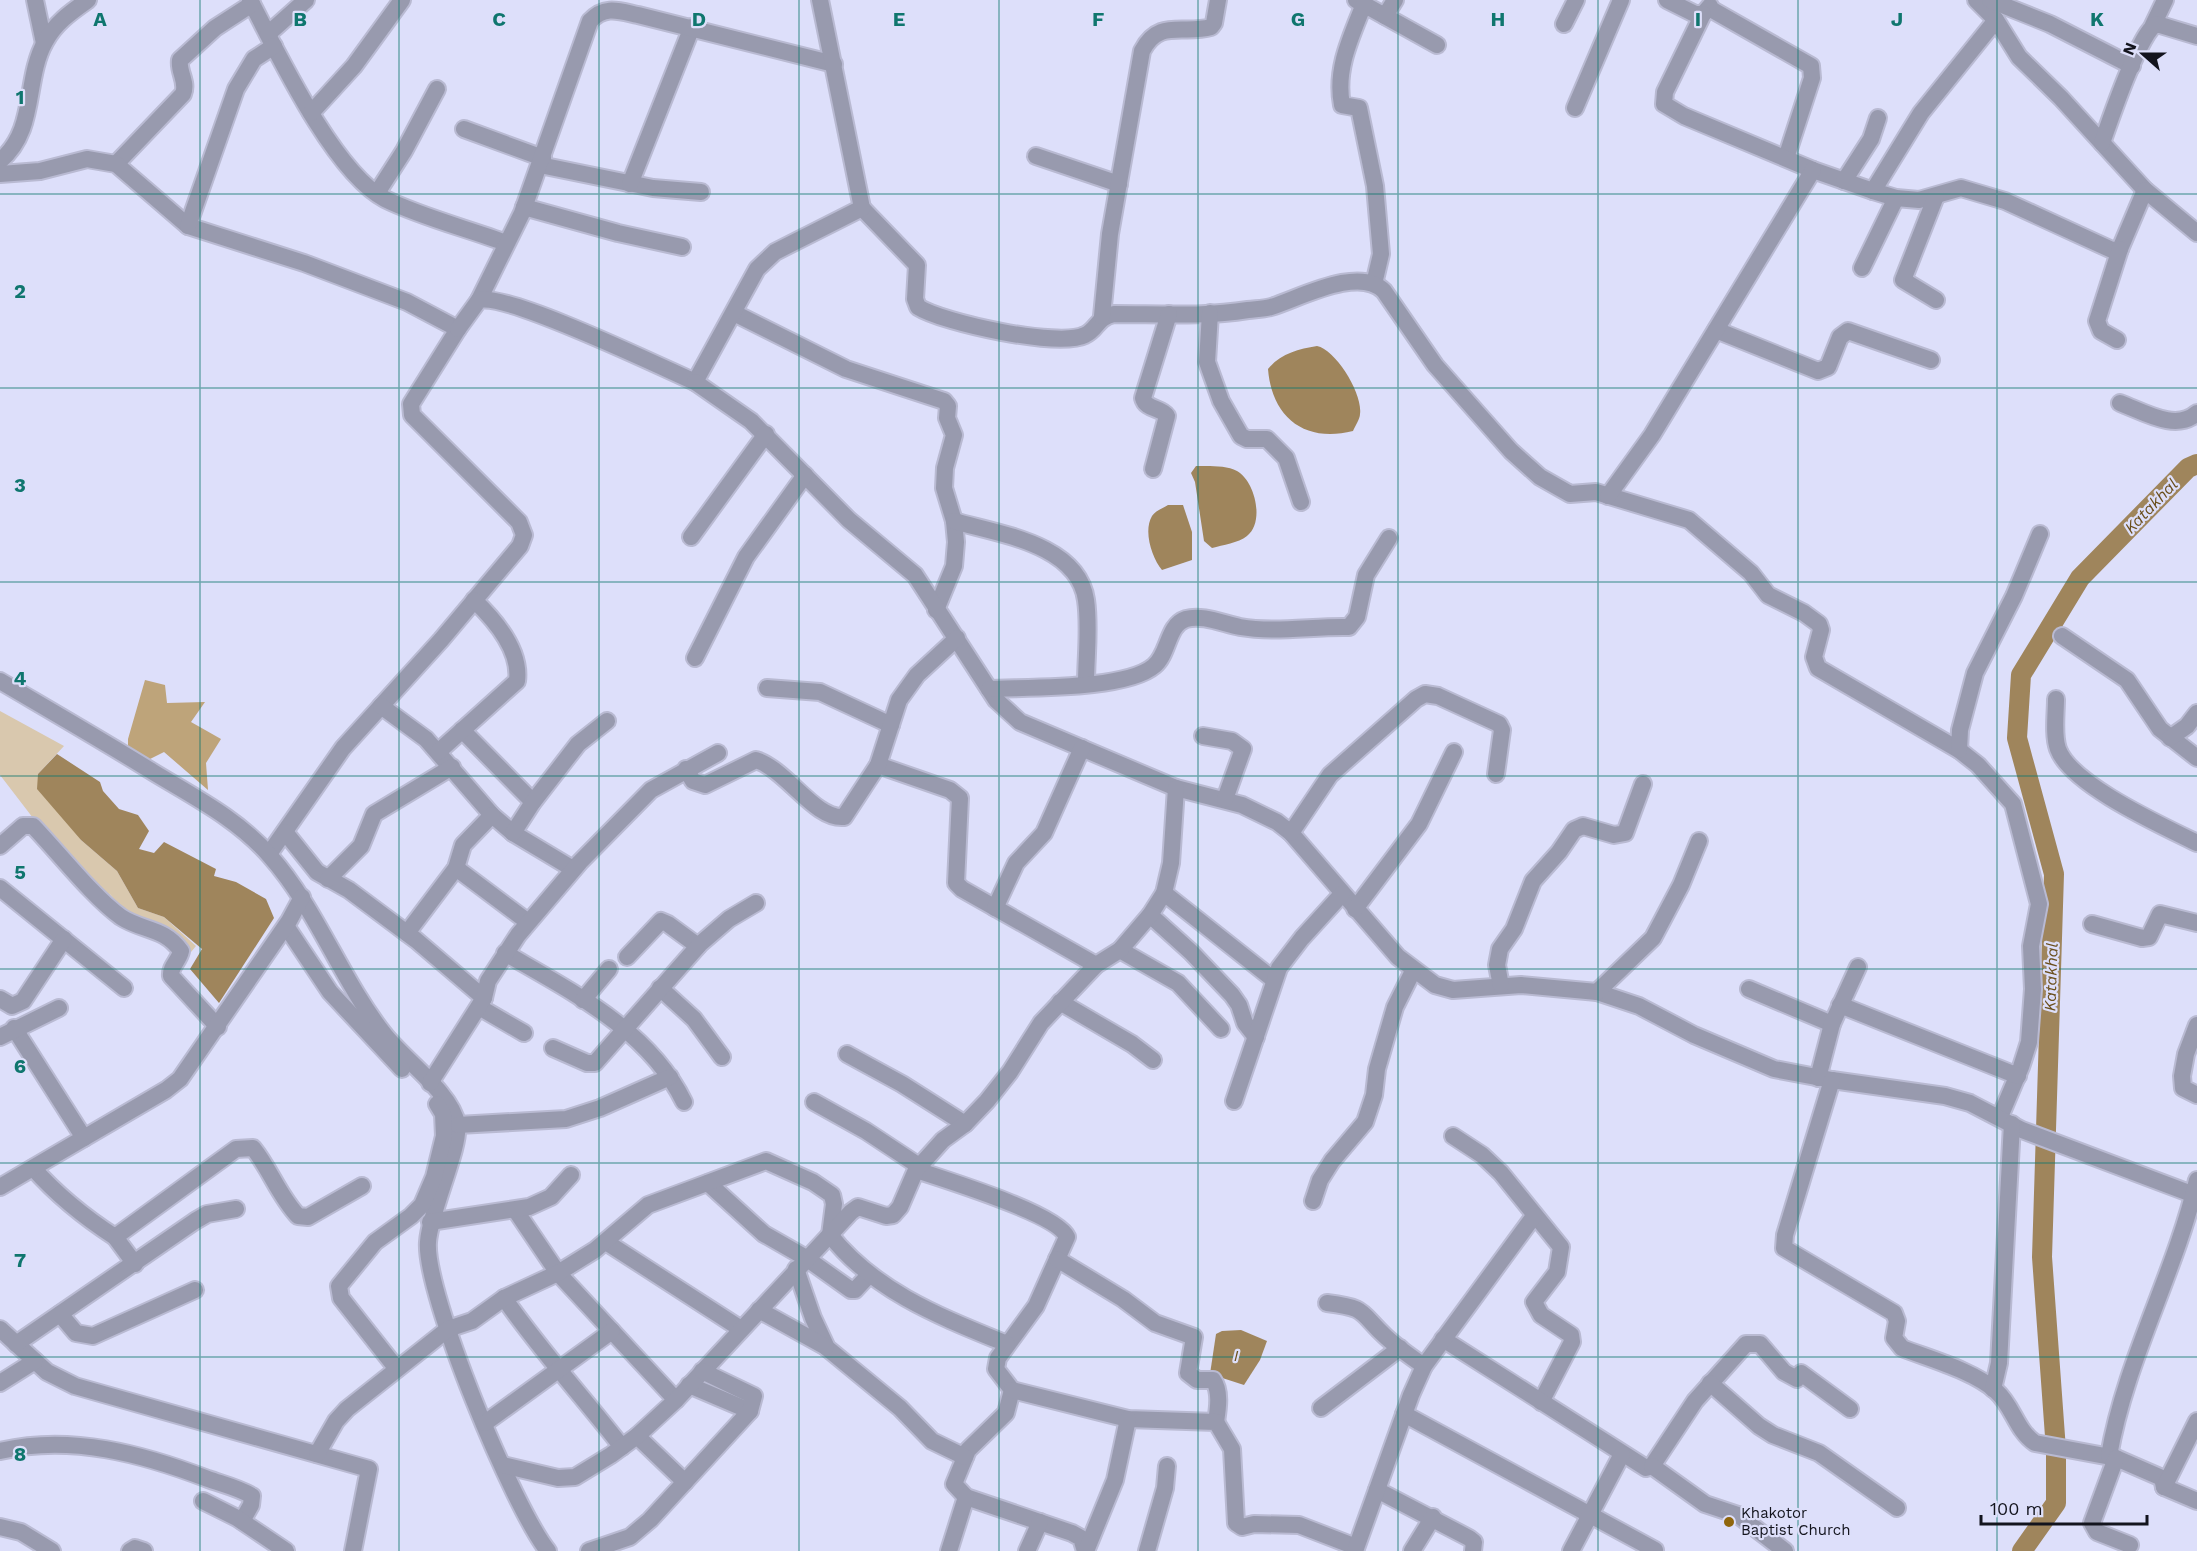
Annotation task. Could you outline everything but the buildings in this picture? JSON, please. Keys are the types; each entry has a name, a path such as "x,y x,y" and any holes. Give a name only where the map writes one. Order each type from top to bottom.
{"street":[{"path":"35,0 44,43"},
{"path":"0,160 10,153 21,135 44,43 56,25 88,0"},
{"path":"188,226 236,89 254,59 306,0"},
{"path":"311,113 354,66 402,0"},
{"path":"820,0 862,208 917,265 915,299 918,307 961,325 1035,336 1073,338 1087,334 1102,316 1110,234 1142,51 1148,40 1156,33 1211,27 1214,23 1218,0"},
{"path":"1385,16 1395,0"},
{"path":"1564,24 1576,0"},
{"path":"1575,108 1621,0"},
{"path":"1667,0 1695,14 1708,8"},
{"path":"1976,0 1996,21 2019,57 2145,190 2197,233"},
{"path":"1990,0 2050,24 2132,66"},
{"path":"2102,143 2132,66 2164,0"},
{"path":"116,164 183,94 185,83 180,73 180,60 215,28 251,2 311,113 349,168 385,199 506,243"},
{"path":"1374,284 1381,254 1375,186 1359,108 1342,105 1340,93 1344,56 1360,2 1437,45"},
{"path":"1708,8 1662,99 1664,104 1684,116 1812,170 1873,191 1896,198 1919,200 1961,188 2005,201 2104,248 2120,249"},
{"path":"1708,8 1811,66 1812,78 1786,158"},
{"path":"269,854 343,748 520,546 524,535 519,522 412,415 411,404 479,300 524,207 590,21 597,13 609,9 692,27 834,64"},
{"path":"1873,191 1921,113 1996,21"},
{"path":"2153,25 2157,24 2197,36"},
{"path":"630,184 692,27"},
{"path":"377,193 404,151 437,89"},
{"path":"1844,181 1870,139 1878,118"},
{"path":"464,129 541,162 630,184 701,192"},
{"path":"1036,156 1119,184"},
{"path":"0,174 40,171 87,159 116,164 188,226 304,263 407,302 458,329"},
{"path":"1608,496 1652,435 1812,170"},
{"path":"2117,340 2101,331 2097,321 2120,249 2145,190"},
{"path":"1936,196 1903,280 1936,300"},
{"path":"1862,268 1896,198"},
{"path":"524,207 618,233 682,247"},
{"path":"695,382 757,269 775,252 862,208"},
{"path":"1102,316 1210,313 1268,308 1311,290 1357,281 1374,284 1384,291 1435,365 1511,451 1540,477 1570,494 1596,492 1689,520 1751,573 1768,595 1804,613 1819,624 1819,640 1814,657 1818,668 1959,750 1978,765 2013,804 2037,894 2038,920 2031,955 2032,1017 2029,1042 2018,1076 2011,1124 1999,1363 1993,1389"},
{"path":"479,300 491,299 559,322 695,382 742,414 766,434 849,520 915,575 989,689 1020,722 1176,788 1225,800 1259,813 1291,833 1355,909 1413,971 1445,989 1466,990 1501,986 1597,992 1639,1006 1743,1057 1774,1069 1825,1079 1945,1096 1970,1103 2064,1147 2196,1191 2122,1400 2112,1457 2092,1523 2097,1532 2130,1545"},
{"path":"734,313 846,369 944,400 948,406 947,418 954,435 945,468 944,488 954,521 954,566 936,610"},
{"path":"1210,313 1207,362 1221,401 1241,436 1247,439 1267,439 1286,458 1301,502"},
{"path":"1154,470 1167,416 1164,412 1149,407 1143,398 1169,314"},
{"path":"1716,330 1818,371 1828,367 1840,337 1848,331 1931,360"},
{"path":"2120,403 2172,422 2189,420 2197,413"},
{"path":"691,537 766,434"},
{"path":"695,658 746,557 805,475"},
{"path":"954,521 1008,536 1058,556 1078,576 1086,599 1086,684"},
{"path":"1959,750 1960,730 1975,673 2014,596 2040,534"},
{"path":"989,689 1086,684 1130,677 1150,669 1165,652 1178,623 1188,618 1251,628 1349,627 1357,617 1366,575 1389,538"},
{"path":"438,752 513,686 518,673 499,626 474,600"},
{"path":"2062,636 2127,680 2160,729 2197,758"},
{"path":"686,769 693,781 705,786 749,762 762,762 797,787 825,814 836,818 844,817 878,765 899,700 917,675 957,638"},
{"path":"0,681 228,817 269,854 302,897 384,1034 448,1103 458,1125 430,1222 427,1245 431,1276 448,1329 485,1423 530,1524 548,1551"},
{"path":"767,688 820,692 891,725"},
{"path":"1291,833 1330,775 1416,699 1425,694 1438,696 1499,724 1502,730 1496,774"},
{"path":"2056,699 2057,747 2070,767 2125,807 2197,843"},
{"path":"381,706 426,739 492,815 513,833 573,869"},
{"path":"2170,738 2187,726 2197,714"},
{"path":"513,833 533,802 578,744 607,721"},
{"path":"462,730 533,802"},
{"path":"1203,736 1232,741 1244,749 1225,800"},
{"path":"995,908 1016,863 1044,833 1082,748"},
{"path":"1355,909 1419,824 1454,752"},
{"path":"430,1083 482,1002 488,981 505,953 573,869 642,797 657,785 668,783 686,769 718,753"},
{"path":"878,765 957,793 960,798 961,815 956,883 962,890 1096,965"},
{"path":"328,879 361,846 374,814 452,767"},
{"path":"1501,986 1497,965 1500,949 1514,928 1533,881 1578,827 1614,835 1625,833 1643,784"},
{"path":"317,1454 336,1421 347,1409 448,1329 472,1321 504,1299 558,1273 606,1242 648,1205 674,1193 708,1184 766,1161 866,1208 886,1216 893,1215 900,1207 918,1168 944,1140 965,1124 1010,1072 1041,1023 1096,965 1120,950 1150,915 1164,893 1171,863 1176,788"},
{"path":"407,933 456,868 463,845 492,815"},
{"path":"0,846 23,826 33,826 112,909 130,921 157,930 177,946 181,951 180,957 171,969 171,976 218,1027"},
{"path":"285,832 306,861 328,879 349,890 407,933 482,1002 524,1033"},
{"path":"1597,992 1653,938 1682,885 1699,841"},
{"path":"456,868 528,922"},
{"path":"0,888 124,988"},
{"path":"1164,893 1274,980"},
{"path":"1234,1101 1274,980 1288,955 1342,894"},
{"path":"0,1187 166,1090 180,1079 286,926 302,897"},
{"path":"552,1048 587,1063 595,1063 698,946 729,920 756,903"},
{"path":"2092,924 2142,938 2149,937 2160,914 2197,923"},
{"path":"1150,915 1191,952 1232,995 1239,1005 1245,1023 1256,1037"},
{"path":"627,957 660,921 668,924 698,946"},
{"path":"286,926 342,1008 437,1104 443,1114 444,1136 434,1177 422,1205 375,1242 339,1286 341,1298 397,1369"},
{"path":"0,999 12,1006 23,1001 64,939"},
{"path":"1120,950 1178,983 1221,1029"},
{"path":"505,953 625,1028 670,1077 684,1102"},
{"path":"1858,967 1832,1024 1825,1079 1785,1234 1785,1248 1894,1312 1897,1321 1894,1338 1902,1348 1980,1381 1993,1389 2007,1404 2026,1436 2046,1446 2077,1453 2112,1457 2162,1478 2164,1487"},
{"path":"583,1000 609,969"},
{"path":"1313,1202 1320,1180 1332,1161 1365,1122 1374,1095 1377,1069 1395,1007 1413,971"},
{"path":"660,988 694,1019 722,1057"},
{"path":"1749,989 1832,1024"},
{"path":"1060,1002 1124,1039 1153,1060"},
{"path":"1840,1005 2018,1076"},
{"path":"60,1008 7,1033 84,1138"},
{"path":"2197,1025 2182,1076 2183,1088 2197,1095"},
{"path":"847,1054 902,1084 965,1124"},
{"path":"458,1125 566,1119 600,1108 670,1077"},
{"path":"814,1102 866,1131 918,1168 1014,1205 1053,1223 1065,1232 1066,1237 1036,1306 998,1358 996,1369 1012,1390 1128,1419 1216,1422"},
{"path":"1454,1136 1482,1155 1501,1173 1534,1216 1559,1241 1561,1247 1557,1272 1537,1298 1535,1308 1571,1335 1572,1342 1541,1402"},
{"path":"115,1237 236,1149 243,1147 253,1148 290,1208 298,1216 308,1217 362,1186"},
{"path":"33,1168 48,1186 84,1217 115,1237 135,1264"},
{"path":"430,1222 516,1211 551,1197 571,1175"},
{"path":"708,1184 764,1234 801,1263 850,1290 855,1290 869,1275"},
{"path":"822,1188 832,1195 834,1204 830,1235 843,1251 869,1275 914,1303 1007,1344"},
{"path":"503,1465 558,1478 575,1477 622,1447 676,1400 801,1263 858,1207 866,1208"},
{"path":"16,1344 207,1214 236,1209"},
{"path":"516,1211 558,1273 676,1400"},
{"path":"1057,1259 1123,1299 1155,1323 1194,1337 1188,1374 1197,1380 1213,1380 1216,1384 1219,1401 1216,1422 1232,1449 1236,1523 1242,1527 1254,1524 1299,1525 1356,1549 1404,1414 1424,1366 1534,1216"},
{"path":"606,1242 741,1329"},
{"path":"801,1263 813,1318 827,1348"},
{"path":"60,1314 76,1333 93,1335 195,1290"},
{"path":"504,1299 527,1332 561,1370 622,1447"},
{"path":"1327,1303 1344,1305 1365,1313 1384,1335 1424,1366"},
{"path":"759,1310 827,1348 900,1408 932,1441 965,1457"},
{"path":"0,1329 34,1361 62,1380 89,1391 369,1469 353,1551"},
{"path":"485,1423 612,1331"},
{"path":"1443,1339 1646,1468 1652,1466 1695,1401 1746,1344 1753,1342 1760,1344 1784,1372 1797,1379 1801,1373 1850,1409"},
{"path":"1321,1408 1400,1348"},
{"path":"0,1383 34,1361"},
{"path":"589,1551 630,1537 650,1520 750,1411 754,1396 702,1371"},
{"path":"1710,1383 1759,1426 1773,1435 1819,1453 1897,1508"},
{"path":"689,1385 750,1411"},
{"path":"1012,1390 1006,1413 981,1436 965,1457 954,1484 966,1497 1072,1533 1081,1538 1086,1551"},
{"path":"1404,1414 1589,1517 1655,1550"},
{"path":"1086,1551 1115,1480 1128,1419"},
{"path":"2164,1487 2197,1421"},
{"path":"637,1436 685,1482"},
{"path":"0,1451 38,1444 68,1443 160,1462 252,1496 251,1505 242,1521"},
{"path":"1571,1551 1622,1454"},
{"path":"1148,1551 1165,1488 1167,1466"},
{"path":"1652,1466 1705,1504 1738,1515 1785,1551"},
{"path":"2164,1487 2197,1501"},
{"path":"1377,1490 1469,1538 1474,1542 1476,1550"},
{"path":"949,1551 966,1497"},
{"path":"203,1501 242,1521 286,1551"},
{"path":"1412,1551 1434,1518"},
{"path":"1027,1551 1040,1522"},
{"path":"0,1527 21,1532 52,1551"},
{"path":"130,1551 135,1548 144,1551"}],"shaded area":[{"path":"145,680 165,685 167,703 205,702 191,722 221,739 206,763 208,790 164,752 140,764 128,752 128,739"},
{"path":"0,711 64,746 38,774 81,840 117,871 138,908 164,917 196,946 191,952 160,924 129,917 109,893 120,911 33,818 0,775"}],"water":[{"path":"1317,346 1324,349 1340,364 1353,385 1360,406 1360,414 1353,431 1336,434 1306,430 1294,423 1276,401 1268,369 1290,353"},
{"path":"1196,466 1233,469 1249,483 1255,502 1256,521 1247,536 1212,548 1204,541 1195,482 1191,473"},
{"path":"1168,505 1183,505 1192,532 1192,560 1162,570 1152,552 1148,529 1153,514"},
{"path":"57,754 100,782 103,791 119,809 138,815 149,831 139,849 154,853 164,842 216,869 214,876 236,882 266,899 274,918 219,1003 190,969 202,949 164,917 138,908 117,871 81,840 37,789 38,774"},
{"name":"I","path":"1241,1330 1267,1341 1260,1360 1244,1385 1210,1374 1216,1334 1222,1331"}],"waterway":[{"name":"Katakhal","path":"2022,1551 2056,1503 2056,1450 2042,1257 2054,874 2017,738 2021,675 2080,578 2188,468 2197,464"}],"place":[{"name":"Khakotor Baptist Church","path":"1729,1522"}]}
